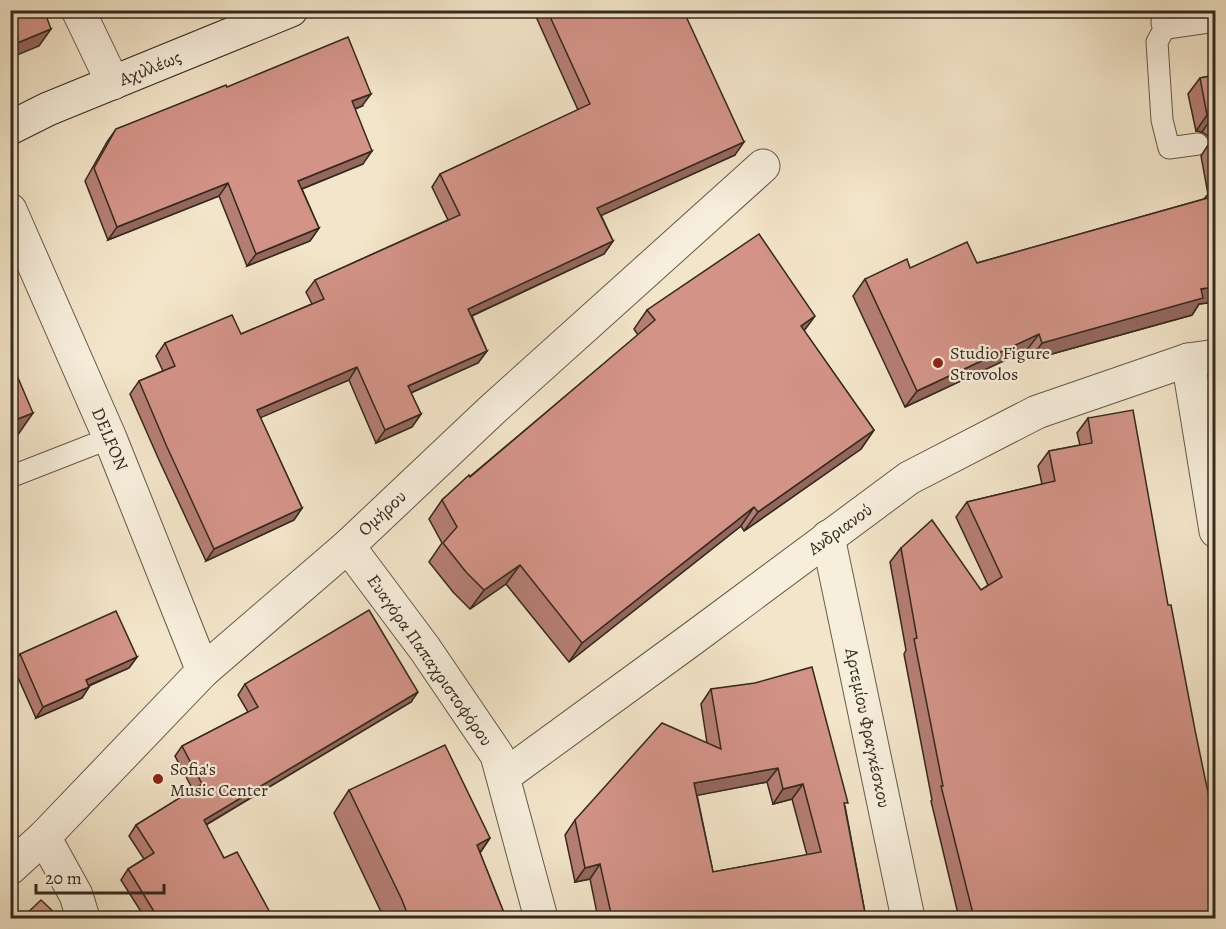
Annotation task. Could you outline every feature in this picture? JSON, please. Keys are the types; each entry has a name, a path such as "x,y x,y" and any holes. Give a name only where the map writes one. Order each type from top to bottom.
{"street":[{"path":"78,10 113,83"},
{"name":"Αχιλλέως","path":"10,128 48,108 291,10"},
{"path":"1168,22 1215,15"},
{"name":"Ομήρου","path":"10,868 44,837 203,671 348,546 493,409 763,166"},
{"name":"DELFON","path":"10,210 110,438 203,671"},
{"path":"1202,358 1215,531"},
{"name":"Ανδριανού","path":"504,776 909,478 1037,412 1202,358"},
{"name":"Αρτεμίου Φραγκέσκου","path":"828,537 908,918"},
{"name":"Ευαγόρα Παπαχριστοφόρου","path":"348,546 425,649 497,755 541,918"},
{"path":"44,837 76,895 83,918"}],"lane":[{"path":"1168,22 1157,42 1162,120 1169,148 1198,144"},
{"path":"10,477 110,438"}],"building":[{"path":"10,10 44,10 51,29 10,46"},
{"path":"547,10 687,10 684,12 744,142 597,208 613,241 468,309 487,351 408,386 421,414 385,430 357,367 257,410 302,508 214,549 139,381 175,366 165,343 232,315 241,334 324,299 315,280 460,215 440,174 590,104"},
{"path":"348,37 371,94 352,101 372,151 298,181 319,228 256,254 228,183 117,227 94,168 116,129 226,85 227,87"},
{"path":"1215,75 1215,117 1207,115 1200,78"},
{"path":"1215,138 1215,157 1212,140"},
{"path":"1215,196 1215,287 1201,289 1203,298 1042,343 1039,334 917,391 865,279 907,259 910,268 967,242 977,263"},
{"path":"759,234 815,316 801,326 874,430 758,512 754,507 582,643 520,565 484,590 443,543 457,527 442,500 655,320 647,310"},
{"path":"10,359 33,413 10,422"},
{"path":"1133,410 1168,605 1171,605 1215,826 1215,918 974,918 941,786 943,786 914,639 917,638 901,548 932,520 981,590 1002,577 967,502 1055,481 1049,451 1092,443 1088,418"},
{"path":"369,610 418,692 204,820 224,858 237,852 273,918 158,918 128,869 154,853 136,825 202,784 182,746 258,707 245,684"},
{"path":"116,611 137,657 86,680 89,687 43,707 20,654"},
{"path":"812,667 848,803 844,803 866,918 612,918 600,864 585,868 575,820 662,723 721,749 711,689 755,683","holes":["778,768 783,789 803,784 821,852 713,872 694,783"]},
{"path":"445,745 490,838 477,845 506,918 409,918 349,790"},
{"path":"41,900 60,918 22,918"}],"place":[{"name":"Studio Figure Strovolos","path":"938,363"},
{"name":"Sofia's Music Center","path":"158,779"}]}
